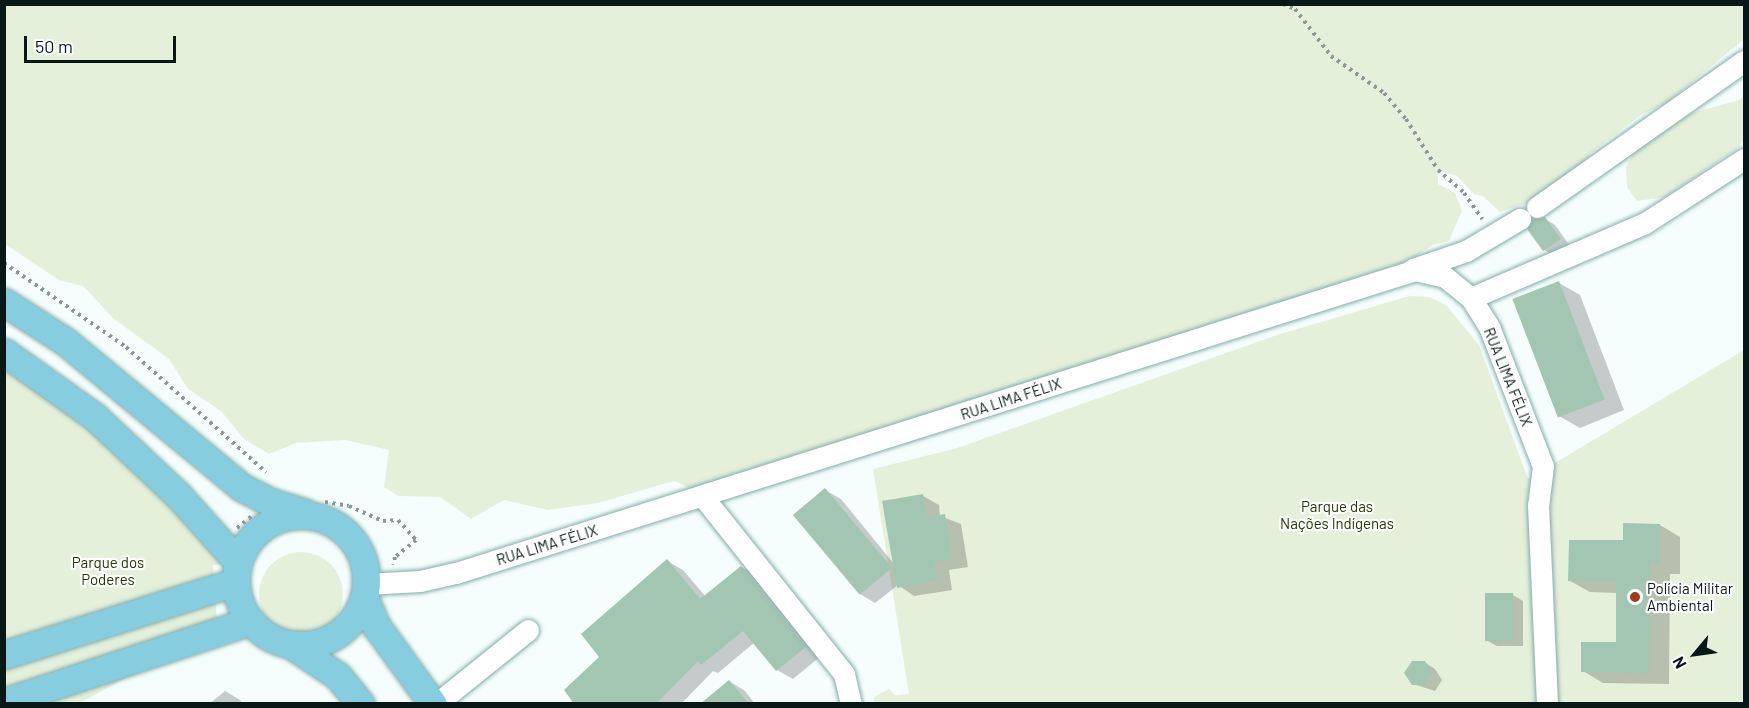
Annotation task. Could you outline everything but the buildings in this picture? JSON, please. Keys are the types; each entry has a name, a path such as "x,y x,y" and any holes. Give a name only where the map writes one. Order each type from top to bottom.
{"main road":[{"path":"4,302 66,342 241,487 270,502 315,508 345,532 357,547 365,590 377,627 435,704"},
{"path":"4,352 95,417 178,495 219,542 236,572 239,603 250,621 262,633 293,645 338,676 361,704"},
{"path":"4,655 236,572 258,530 315,508"},
{"path":"293,645 312,645 345,629 365,590"},
{"path":"4,702 250,621"},
{"path":"4,673 34,646"}],"street":[{"path":"1538,207 1744,61"},
{"path":"1471,298 1646,223 1744,159"},
{"path":"1401,273 1466,251 1495,237 1520,219"},
{"name":"RUA LIMA FÉLIX","path":"365,590 456,573 704,498 1416,270 1445,277 1471,298 1490,329 1543,466 1538,505 1547,704"},
{"path":"704,498 844,674 850,704"},
{"path":"435,704 528,630"}],"path":[{"path":"1283,4 1295,9 1331,57 1384,93 1406,119 1438,170 1464,193 1495,237"},
{"path":"4,263 126,347 270,475"},
{"path":"219,542 270,502"},
{"path":"315,508 349,506 383,521 398,520 416,540 395,557 393,566 403,567"}],"green space":[{"path":"5,5 1744,5 1744,39 1667,103 1641,115 1592,152 1573,176 1542,198 1500,212 1484,197 1474,194 1457,176 1438,171 1438,184 1455,193 1462,211 1449,241 1432,245 1400,270 704,494 674,481 598,503 548,510 504,500 471,519 440,497 398,496 384,487 389,450 345,440 296,443 269,454 244,439 221,411 188,389 169,359 114,319 83,286 59,280 5,244"},
{"path":"1744,95 1744,138 1739,147 1665,197 1637,201 1627,187 1626,167 1636,149 1688,114 1739,100"},
{"name":"Parque das Nações Indígenas","path":"1409,296 1430,297 1447,306 1479,345 1528,479 1744,350 1744,703 874,703 874,697 889,689 895,695 909,694 873,469 957,448 1274,336"},
{"name":"Parque dos Poderes","path":"5,352 238,562 213,565 218,635 166,656 80,703 5,703"},
{"path":"301,552 317,555 331,564 340,578 343,594 340,610 331,624 317,633 301,636 285,633 271,624 262,610 259,594 262,578 271,564 285,555"}],"place":[{"name":"Polícia Militar Ambiental","path":"1635,597"}]}
